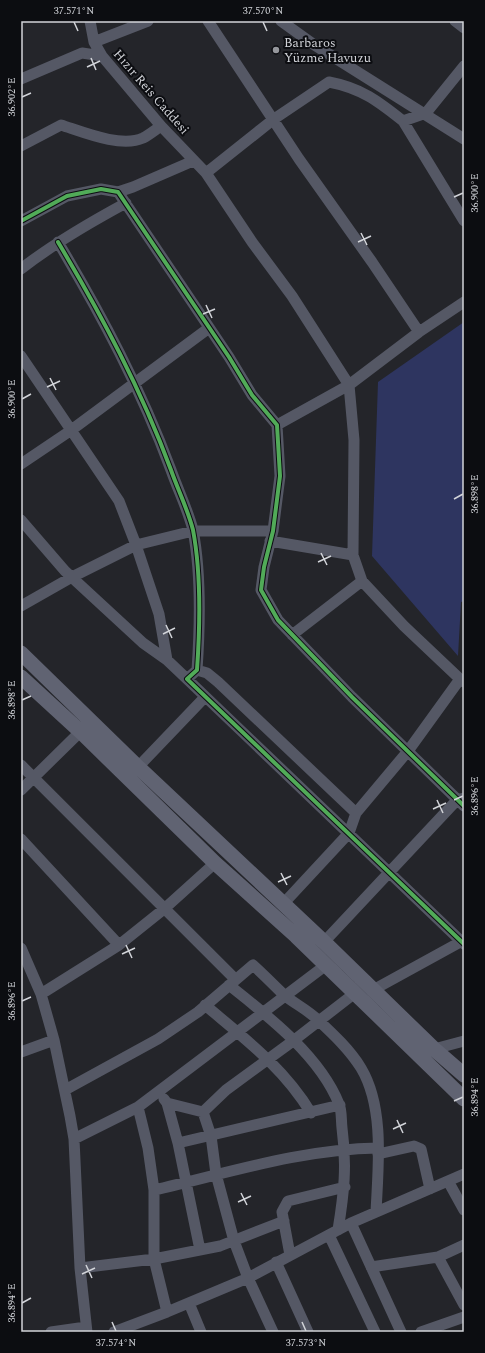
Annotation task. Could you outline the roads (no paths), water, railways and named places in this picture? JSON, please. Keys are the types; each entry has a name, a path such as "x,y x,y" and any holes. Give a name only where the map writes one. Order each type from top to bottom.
{"main road":[{"path":"21,653 138,767 284,903 434,1049 464,1075"},
{"path":"21,676 215,863 326,965 464,1099"}],"street":[{"name":"Hızır Reis Caddesi","path":"90,21 94,42 102,56 161,126 206,173 252,242 292,296 349,385"},
{"path":"94,42 148,21"},
{"path":"208,21 299,159 372,262 419,332"},
{"path":"281,21 313,44 464,139"},
{"path":"455,21 464,28"},
{"path":"21,79 82,53 102,56"},
{"path":"404,121 426,114 464,66"},
{"path":"206,173 274,119 329,82 344,84 373,97 404,121 464,221"},
{"path":"21,146 61,125 101,138 124,141 142,139 161,126"},
{"path":"21,221 67,196 101,189 118,192 134,187 193,161"},
{"path":"118,192 252,395 277,425 280,476 261,590 278,620 292,635 352,697 462,801 389,871 324,942"},
{"path":"21,269 58,242 126,203"},
{"path":"58,242 102,317 153,421 193,531 198,601 197,670 187,679"},
{"path":"277,425 349,385 419,332 464,302"},
{"path":"21,464 70,431 209,328"},
{"path":"21,356 70,431 119,501 136,545 159,614 167,660"},
{"path":"284,903 350,833 356,813 408,751 462,681 404,626 362,581 353,555 354,440 349,385"},
{"path":"21,520 72,577 143,643 167,660 463,942 373,990"},
{"path":"22,605 72,577 136,545 193,531 271,536 353,555"},
{"path":"292,635 362,581"},
{"path":"197,670 207,673 218,682 356,813"},
{"path":"138,767 205,697"},
{"path":"21,790 80,732"},
{"path":"21,765 35,777 164,909 232,982 293,1041 325,1076 340,1105 345,1148 345,1187 334,1233 375,1332"},
{"path":"21,839 119,945"},
{"path":"41,994 119,945 164,909 215,863"},
{"path":"21,948 41,994 54,1040 74,1139 80,1268 87,1329 51,1332"},
{"path":"64,1090 158,1040 198,1012 253,965 286,996 306,1009 319,1020 351,1054 362,1070 371,1092 375,1110 378,1151 376,1212"},
{"path":"74,1139 138,1107 238,1033 326,965"},
{"path":"203,1112 226,1090 355,993"},
{"path":"205,1005 269,1059 296,1090 311,1113"},
{"path":"21,1052 54,1040"},
{"path":"434,1049 464,1041"},
{"path":"158,1091 167,1103 178,1143 200,1250"},
{"path":"167,1103 203,1112"},
{"path":"178,1143 340,1105"},
{"path":"138,1107 148,1148 154,1190 154,1259 167,1312"},
{"path":"203,1112 210,1136 216,1174 234,1241 248,1278 272,1332"},
{"path":"154,1190 253,1165 345,1148 378,1151 414,1146 421,1150 430,1189"},
{"path":"448,1181 464,1166"},
{"path":"114,1332 167,1312 248,1278 351,1223 464,1174"},
{"path":"448,1181 464,1178"},
{"path":"448,1181 464,1210"},
{"path":"290,1255 282,1212 288,1201 345,1187"},
{"path":"80,1268 154,1259 200,1250 234,1241 284,1221"},
{"path":"351,1223 401,1332"},
{"path":"371,1268 438,1257 464,1245"},
{"path":"438,1257 464,1305"},
{"path":"276,1262 308,1332"},
{"path":"189,1303 201,1332"},
{"path":"421,1332 464,1317"}],"place":[{"name":"Barbaros Yüzme Havuzu","path":"276,50"}]}
